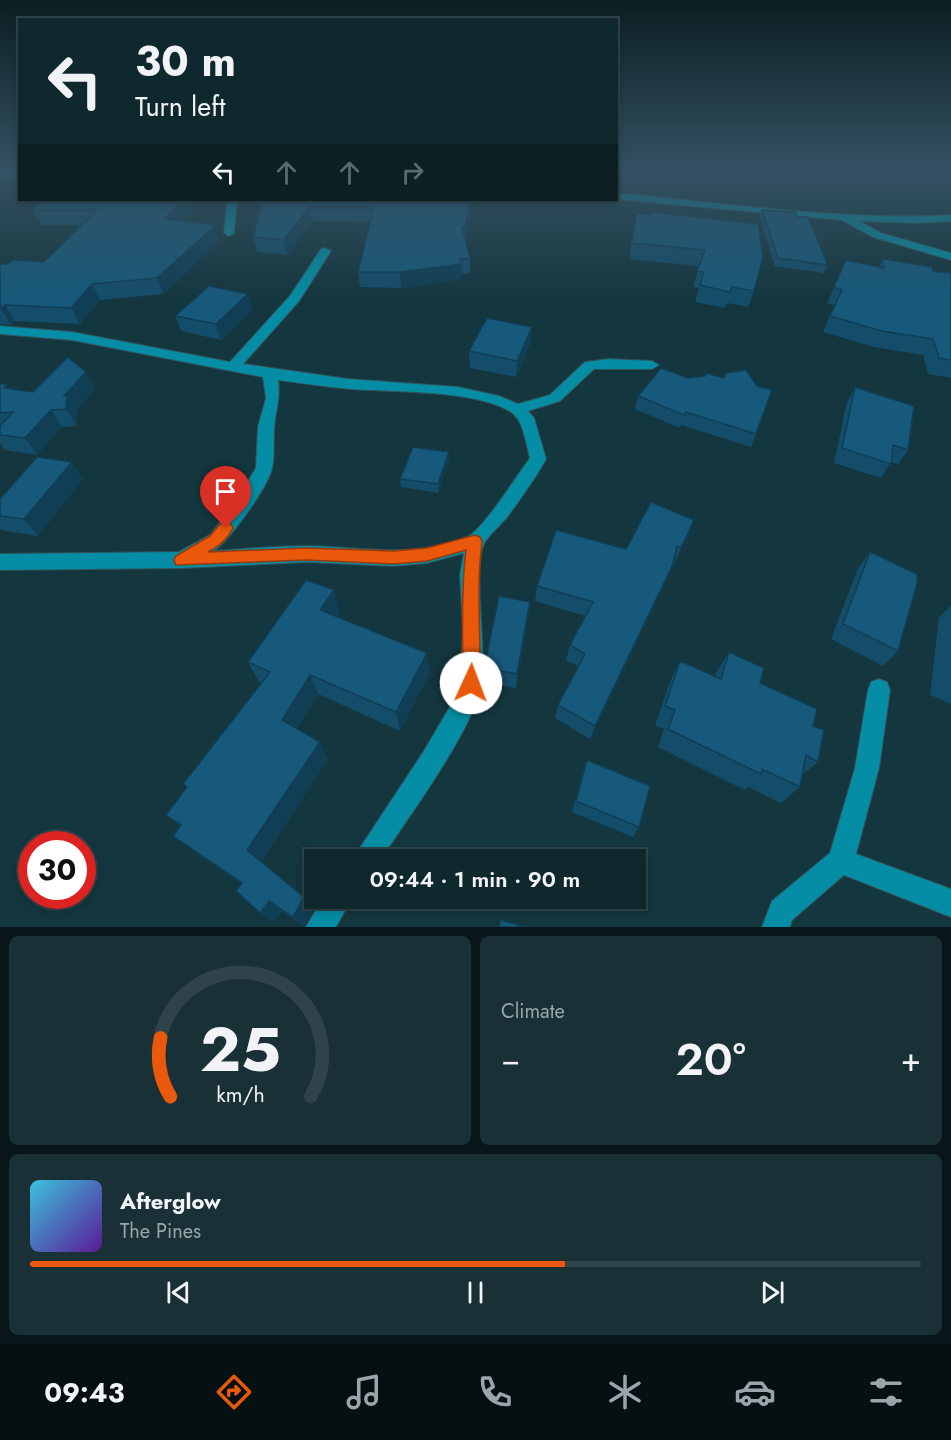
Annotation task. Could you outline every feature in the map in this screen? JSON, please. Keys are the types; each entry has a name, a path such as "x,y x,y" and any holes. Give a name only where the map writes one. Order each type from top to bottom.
{"street":[{"path":"229,232 231,214"},
{"path":"815,214 918,220 951,218"},
{"path":"845,217 877,235 951,257"},
{"path":"235,365 295,298 325,251"},
{"path":"0,330 72,336 130,345 270,374 348,384 458,392 499,401 517,409 526,418 538,459 501,512 475,542 470,574 473,631 471,683 459,713 432,759 372,849"},
{"path":"517,409 555,398 590,365 609,363 652,365"},
{"path":"182,560 216,540 235,516 264,469 266,427 273,398 270,374"},
{"path":"0,562 182,560 307,554 394,558 427,555 475,542"},
{"path":"776,927 782,911 841,861 867,768 879,690"},
{"path":"841,861 951,903"},
{"path":"320,927 332,909"}],"building":[{"path":"93,214 169,214 165,219 216,225 157,278 92,284 71,308 5,305 0,308 0,264 7,264 13,260 44,262"},
{"path":"259,214 304,214 284,240 253,237"},
{"path":"372,214 468,214 465,228 462,227 470,258 460,259 461,264 400,272 358,272"},
{"path":"636,214 670,214 758,224 763,257 754,291 732,287 730,292 700,285 704,272 697,271 705,250 632,243"},
{"path":"763,214 796,214 797,217 808,217 828,265 778,258"},
{"path":"883,259 932,267 933,271 951,273 951,360 939,358 933,339 882,331 830,316 842,290 834,287 846,260 884,268"},
{"path":"209,286 248,294 216,324 175,316"},
{"path":"487,318 532,327 517,361 469,351"},
{"path":"68,357 86,372 64,396 67,396 66,409 51,410 25,438 0,435 0,426 13,412 0,413 0,384 7,384 4,388 33,392"},
{"path":"661,368 688,378 705,376 706,373 724,378 726,373 746,370 757,386 772,390 756,434 686,412 684,415 638,396"},
{"path":"855,387 914,406 908,450 893,445 891,464 842,448"},
{"path":"413,447 449,452 438,484 400,479"},
{"path":"37,457 72,462 24,519 0,516 0,499"},
{"path":"651,502 694,520 681,548 677,546 673,564 595,726 558,705 585,654 570,645 593,602 537,586 556,530 626,549"},
{"path":"870,552 917,574 917,584 898,651 843,624"},
{"path":"306,580 334,590 320,610 427,653 396,712 310,675 282,720 320,742 247,850 304,897 293,917 269,901 260,913 236,891 242,883 173,836 181,825 166,815 187,787 183,784 270,672 248,662"},
{"path":"499,596 530,602 517,674 484,668"},
{"path":"729,652 764,668 760,683 817,709 813,726 824,730 818,762 806,755 800,787 762,769 761,774 668,729 675,710 665,706 680,661 721,679"},
{"path":"587,760 650,786 639,827 576,801"},
{"path":"501,920 525,927 499,927"}],"route":[{"path":"226,528 216,540 182,560 307,554 394,558 427,555 475,542 470,574 473,631 471,683"}]}
